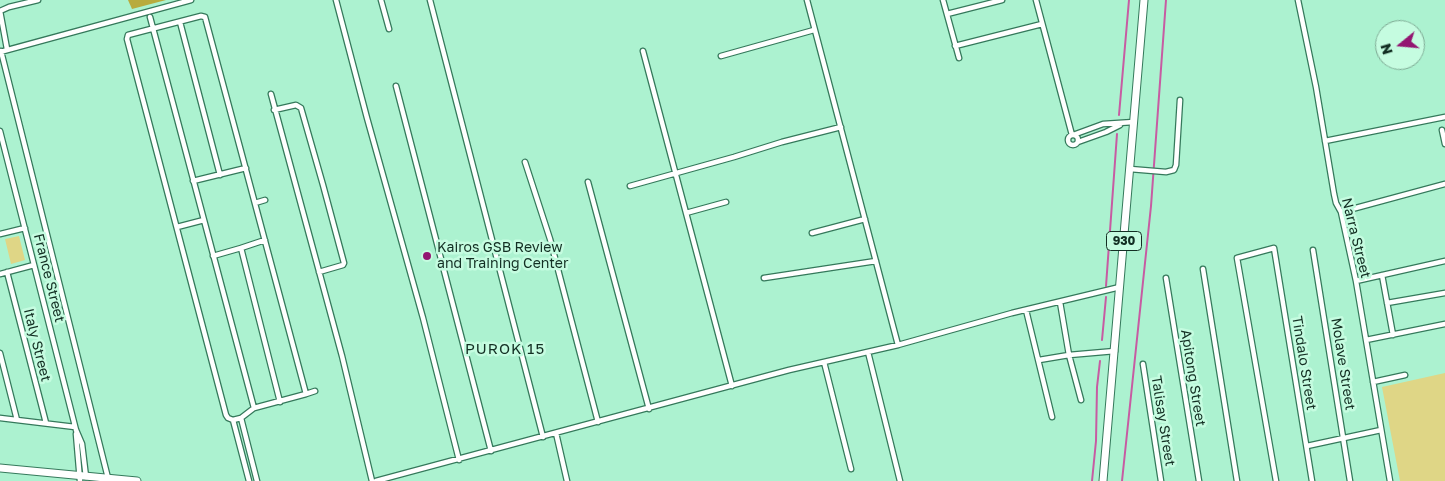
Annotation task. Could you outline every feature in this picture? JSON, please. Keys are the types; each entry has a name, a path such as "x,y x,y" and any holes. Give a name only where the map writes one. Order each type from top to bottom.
{"main road":[{"name":"930","path":"1103,481 1144,0"},
{"path":"0,468 82,478 137,481"}],"street":[{"path":"8,50 0,11 38,0"},
{"path":"108,478 0,51 190,0"},
{"path":"336,0 423,318 459,460"},
{"path":"381,0 389,29"},
{"path":"430,0 543,437"},
{"path":"807,0 898,345"},
{"path":"943,0 959,58"},
{"path":"947,14 1002,0"},
{"path":"1036,0 1072,135 1077,137 1076,145"},
{"name":"Narra Street","path":"1298,0 1316,87 1334,194 1341,212 1356,281 1390,481"},
{"path":"249,481 233,420 226,415 127,39 128,35 201,16 205,17 306,394"},
{"path":"150,17 254,408"},
{"path":"180,22 220,175"},
{"path":"955,46 1042,24"},
{"path":"721,56 814,30"},
{"path":"643,51 732,386"},
{"path":"396,86 491,451"},
{"path":"271,94 374,481 824,362 898,345 1026,310 1120,287"},
{"path":"1130,169 1169,172 1175,168 1180,100"},
{"path":"274,110 296,105 301,108 326,194 344,264 319,272"},
{"path":"1325,141 1445,117"},
{"path":"1122,123 1076,145 1070,145 1067,141 1068,137 1072,135 1103,124 1134,122"},
{"path":"630,186 840,127"},
{"path":"1442,130 1445,144"},
{"name":"France Street","path":"0,131 76,428 82,444 80,451 82,478"},
{"path":"525,162 550,239 598,422"},
{"path":"193,181 246,168"},
{"path":"588,182 649,408"},
{"path":"1341,212 1445,184"},
{"path":"255,203 265,200"},
{"path":"686,213 726,202"},
{"path":"812,233 865,219"},
{"path":"176,227 204,220"},
{"path":"0,234 25,228"},
{"path":"213,256 266,240"},
{"path":"241,248 280,402"},
{"name":"Tindalo Street","path":"1276,481 1237,258 1274,248 1312,481"},
{"name":"Molave Street","path":"1313,250 1350,481"},
{"path":"764,278 876,261"},
{"path":"1356,281 1445,261"},
{"path":"0,274 34,265"},
{"path":"1203,269 1237,481"},
{"name":"Italy Street","path":"7,272 46,423"},
{"path":"1382,275 1392,335"},
{"name":"Apitong Street","path":"1166,278 1199,481"},
{"path":"1387,304 1445,292"},
{"path":"1060,302 1069,355 1081,400"},
{"path":"1026,310 1052,417"},
{"path":"1366,340 1445,324"},
{"path":"1038,360 1115,351"},
{"path":"868,352 900,481"},
{"path":"0,353 17,420"},
{"path":"824,362 851,469"},
{"name":"Talisay Street","path":"1143,364 1161,481"},
{"path":"1373,382 1405,375"},
{"path":"233,420 241,418 254,408 315,392"},
{"path":"0,418 76,428"},
{"path":"241,418 257,481"},
{"path":"1306,446 1381,430"},
{"path":"556,433 567,481"}],"shaded area":[{"path":"128,0 166,0 132,9"},
{"path":"19,236 25,260 11,264 5,239"},
{"path":"1445,373 1445,481 1400,481 1382,387"}],"waterway":[{"path":"1119,115 1129,0"},
{"path":"1122,481 1151,206 1166,0"},
{"path":"1106,286 1117,134"},
{"path":"1102,340 1106,297"},
{"path":"1092,481 1100,361"}],"place":[{"name":"Kairos GSB Review and Training Center","path":"427,256"}],"district":[{"name":"PUROK 15","path":"505,349"}]}
